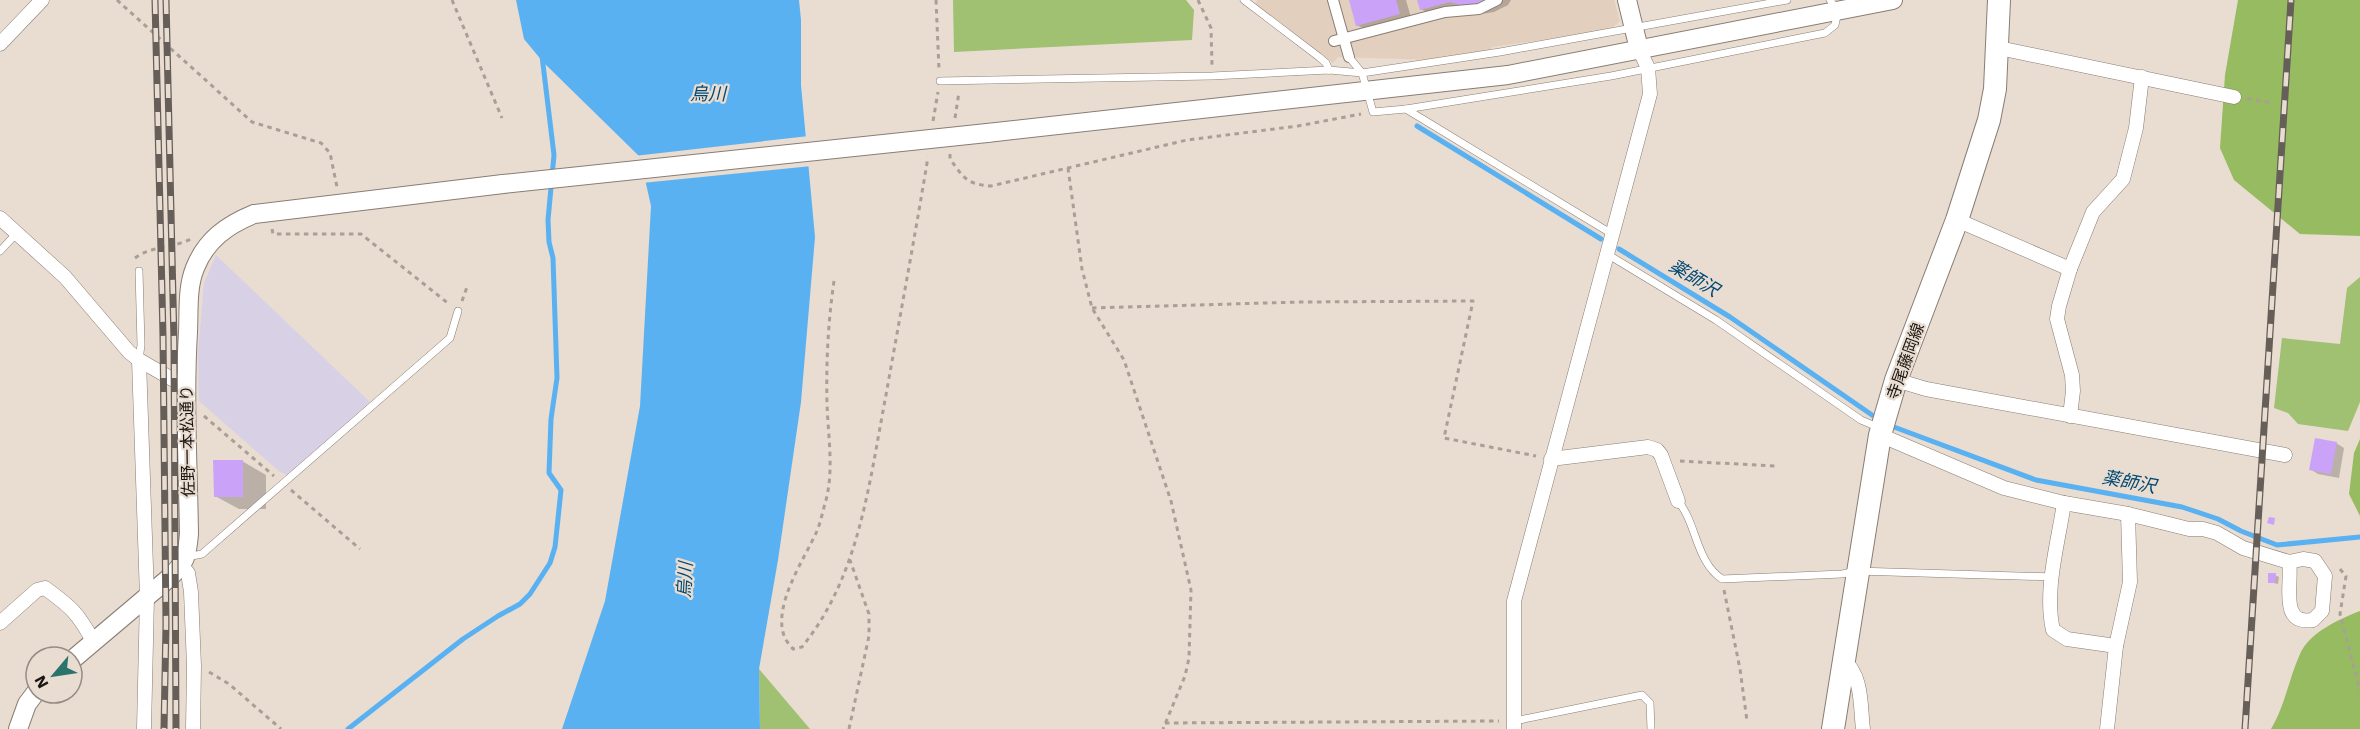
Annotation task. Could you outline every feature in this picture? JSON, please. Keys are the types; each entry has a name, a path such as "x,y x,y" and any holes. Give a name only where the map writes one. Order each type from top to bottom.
{"main road":[{"name":"寺尾藤岡線","path":"1833,729 1881,432 1896,380 1957,220 1989,120 1999,48 1999,0"}],"street":[{"path":"0,44 42,0"},
{"path":"1333,0 1339,40 1349,57"},
{"path":"1339,40 1445,12 1479,9 1497,0"},
{"path":"1514,725 1514,601 1650,94 1648,68 1639,50 1627,0"},
{"name":"佐野一本松通り","path":"184,562 189,534 186,387 190,286 198,261 211,241 225,228 254,214 270,218 339,204 503,184 987,133 1364,82 1508,75 1639,50 1834,6 1893,0"},
{"path":"1999,48 2234,97"},
{"path":"2070,416 2072,375 2057,319 2070,269 2093,212 2123,179 2136,128 2142,76"},
{"path":"0,218 65,277 129,352 186,387"},
{"path":"1957,220 2070,269"},
{"path":"139,360 147,597 144,729"},
{"path":"1896,380 1926,389 2285,455"},
{"path":"1881,432 2004,488 2189,529 2203,529 2217,533 2243,548 2289,562 2309,559 2315,561 2322,568 2325,576 2322,611 2313,620 2305,621 2293,616 2289,606 2291,574 2289,562"},
{"path":"1551,459 1648,447 1657,450 1663,460 1678,501"},
{"path":"2064,503 2053,577 2050,615 2053,630 2067,639 2116,646"},
{"path":"2107,729 2116,646 2130,582 2128,514"},
{"path":"84,649 147,597 184,562 191,592 194,666 193,729"},
{"path":"0,623 37,590 45,588 72,607 81,618 93,641"},
{"path":"1844,659 1852,666 1858,679 1863,729"},
{"path":"18,729 27,705"}],"lane":[{"path":"1244,0 1319,57 1326,63 1329,70"},
{"path":"940,81 1212,76 1329,70 1364,82 1500,52 1787,0"},
{"path":"1349,57 1364,82 1373,112 1406,109 1599,78 1825,33 1835,25 1834,6"},
{"path":"1406,109 1612,234"},
{"path":"0,251 16,234"},
{"path":"1607,254 1716,320 1881,432"},
{"path":"139,271 141,345 139,360"},
{"path":"184,562 202,554 450,338 458,311"},
{"path":"1678,501 1684,508 1704,556 1716,575 1722,579 1842,574 1857,571 2053,577"},
{"path":"1514,725 1642,695 1650,703 1651,729"}],"path":[{"path":"117,0 252,122 321,143 330,153 334,164 339,204"},
{"path":"452,0 502,118"},
{"path":"933,127 940,81 936,0"},
{"path":"1198,0 1211,28 1212,76"},
{"path":"954,125 961,81"},
{"path":"2234,97 2270,102"},
{"path":"951,148 950,159 963,176 974,185 991,186 1187,140 1298,126 1373,112"},
{"path":"834,281 826,359 830,467 827,497 817,530 792,580 786,600 782,620 784,637 793,649 802,647 814,631 836,593 855,548 901,318 929,149"},
{"path":"1068,168 1082,269 1092,308 1124,360 1171,501 1191,590 1189,658 1185,676 1163,729"},
{"path":"270,218 273,234 361,234 458,311"},
{"path":"131,265 142,254 182,243 198,235"},
{"path":"1092,308 1301,302 1473,302 1444,438 1551,459"},
{"path":"1663,460 1775,466"},
{"path":"849,729 869,636 869,614 850,559"},
{"path":"2322,568 2335,564 2346,576 2340,614 2360,691"},
{"path":"1722,579 1740,669 1747,721"},
{"path":"194,666 230,684 281,729"},
{"path":"1165,723 1514,725"}],"shaded area":[{"path":"1257,0 1614,0 1620,21 1610,30 1492,47 1486,55 1435,60 1338,57 1333,63 1255,4"},
{"path":"216,255 370,402 287,475 280,472 199,401 198,352 204,283"}],"green space":[{"path":"953,0 1186,0 1194,10 1192,40 954,52"},
{"path":"2238,0 2360,0 2360,236 2300,234 2234,180 2220,148 2225,75"},
{"path":"2360,277 2360,402 2348,431 2298,424 2288,413 2274,408 2282,338 2340,344 2347,288"},
{"path":"2360,439 2360,516 2349,494 2354,453"},
{"path":"2360,611 2360,729 2271,729 2304,646 2317,633"},
{"path":"759,669 810,729 760,729"}],"water":[{"name":"烏川","path":"516,0 799,0 801,85 815,237 801,402 778,560 759,669 760,729 562,729 605,601 640,406 651,206 640,157 543,62 524,39"}],"pier":[{"path":"809,136 812,166 642,183 637,158 634,156"}],"building":[{"path":"1349,0 1396,0 1400,14 1356,26"},
{"path":"1417,0 1492,0 1469,8 1450,2 1420,10"},
{"path":"2315,438 2337,442 2331,474 2309,470"},
{"path":"213,460 243,460 243,497 214,497"},
{"path":"2269,517 2275,518 2274,525 2267,523"},
{"path":"2268,573 2276,573 2275,583 2268,583"}],"waterway":[{"path":"348,729 463,639 520,604 530,594 550,563 555,547 561,490 549,473 551,419 557,378 553,258 549,242 548,220 554,155 542,56"},
{"name":"薬師沢","path":"1417,126 1601,239"},
{"name":"薬師沢","path":"1619,249 1730,317 1872,415"},
{"name":"薬師沢","path":"1894,427 2036,480 2182,507 2218,519 2277,545 2360,537"}],"railway":[{"path":"155,0 163,336 166,624 164,729"},
{"path":"166,0 174,341 176,729"},
{"path":"2245,729 2291,0"}]}
